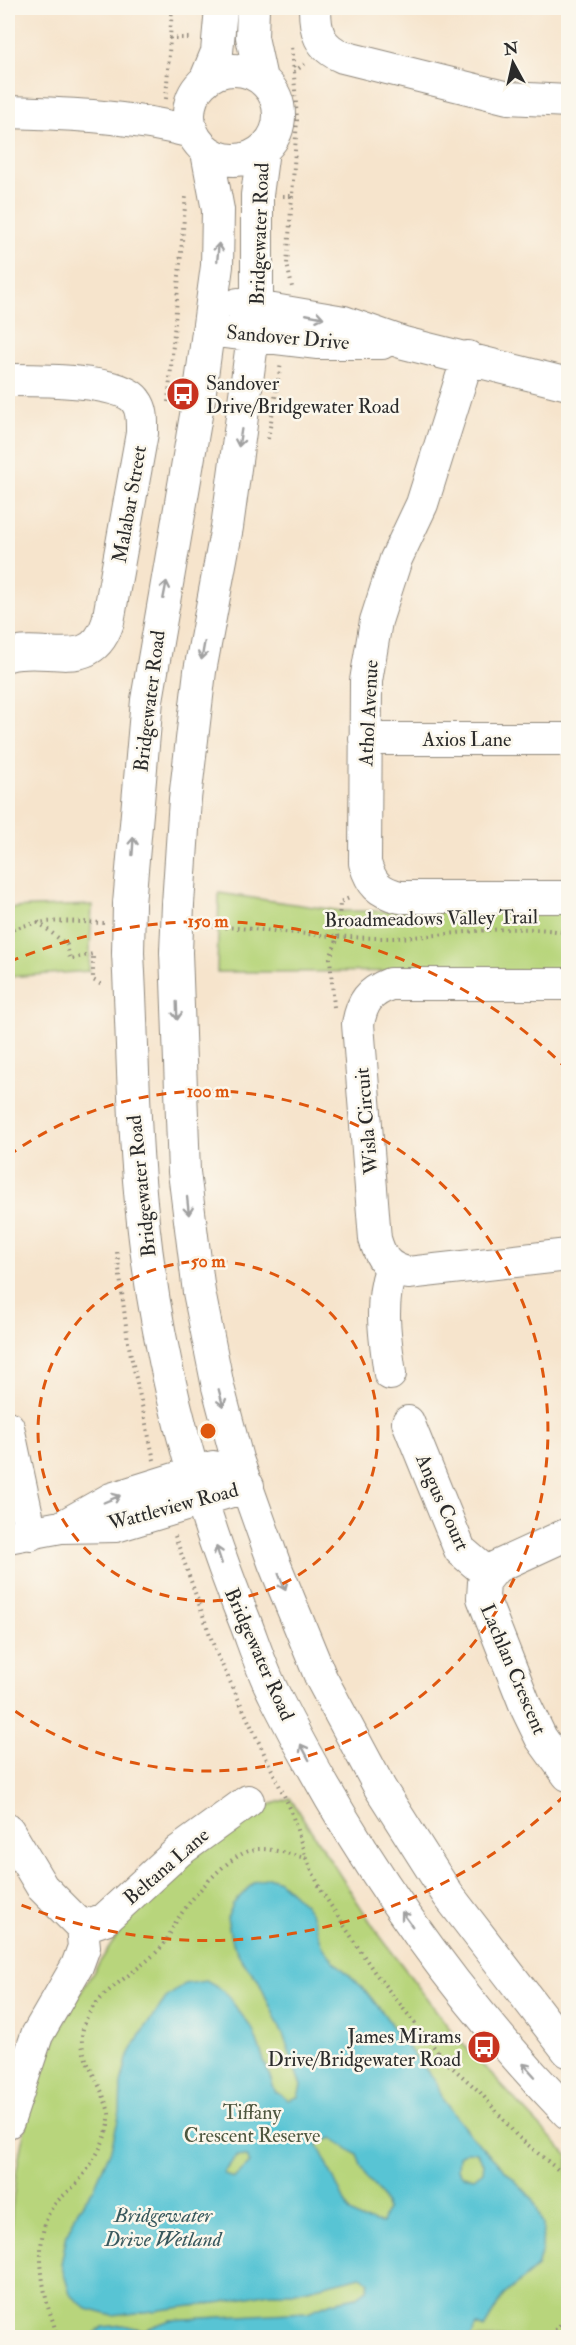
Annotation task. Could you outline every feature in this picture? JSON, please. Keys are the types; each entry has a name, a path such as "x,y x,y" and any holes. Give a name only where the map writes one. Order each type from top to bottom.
{"street":[{"path":"253,8 252,37 261,79"},
{"path":"315,8 317,36 328,51 343,57 508,98 568,101"},
{"path":"199,142 189,118 190,103 217,52 220,23"},
{"path":"8,112 96,114 166,125 225,159 238,160 262,150 275,134 280,114 271,88 248,72 232,70 217,73 201,85 166,103 96,114"},
{"name":"Bridgewater Road","path":"199,142 217,195 219,236 210,316 147,700 118,914 128,953 133,1102 143,1224 163,1349 197,1486 227,1580 273,1693 335,1807 403,1914 478,2013 568,2113"},
{"name":"Bridgewater Road","path":"262,150 257,195 256,321 227,527 200,671 185,799 178,904 176,952 179,1092 191,1233 208,1341 242,1473 274,1563 321,1678 380,1788 448,1895 568,2051"},
{"name":"Sandover Drive","path":"210,316 256,321 318,343 404,342 568,384"},
{"name":"Athol Avenue","path":"377,888 369,878 365,863 366,681 376,621 396,559 422,504 468,357"},
{"name":"Malabar Street","path":"8,380 48,380 121,390 135,399 142,414 142,433 103,639 90,650 72,654 22,651 8,655"},
{"name":"Axios Lane","path":"365,739 568,739"},
{"path":"377,888 386,894 400,897 568,897"},
{"name":"Wisla Circuit","path":"391,1269 380,1256 375,1239 358,1024 361,1006 373,990 390,984 568,984"},
{"path":"390,1374 383,1320 384,1289 391,1269 408,1272 568,1255"},
{"name":"Angus Court","path":"408,1422 460,1550 488,1574"},
{"path":"8,1427 19,1536"},
{"name":"Wattleview Road","path":"19,1536 61,1527 116,1526 197,1486 242,1473"},
{"name":"Lachlan Crescent","path":"568,1534 506,1560 488,1574 483,1590 485,1606 541,1738 568,1775"},
{"name":"Beltana Lane","path":"82,1927 105,1919 179,1851 248,1801"},
{"path":"8,1830 42,1887 82,1927 84,1947 77,1966 37,2035 8,2118"}],"path":[{"path":"166,103 172,8"},
{"path":"169,38 220,23"},
{"path":"257,195 292,196 297,120 292,34"},
{"path":"188,185 186,194 217,195"},
{"path":"358,1024 334,1015 330,958 338,937 340,902 377,888"},
{"path":"8,932 21,925 37,922 118,914"},
{"path":"37,922 67,945 70,959 93,954 93,980 107,987"},
{"name":"Broadmeadows Valley Trail","path":"199,926 338,937 387,938 503,929 568,933"},
{"path":"56,2337 40,2276 48,2215 56,2201 75,2185 92,2163 110,2117 101,2086 85,2061 81,2049 84,2023 91,2010 109,1992 163,1945 178,1918 199,1891 234,1860 252,1850 273,1851 306,1858 322,1892 359,1950 446,2062 480,2092 517,2136 568,2178"},
{"path":"546,2337 568,2314"}],"green space":[{"path":"219,893 342,911 568,911 568,971 217,972"},
{"path":"92,905 89,971 8,977 8,908"},
{"name":"Tiffany Crescent Reserve","path":"290,1798 377,1932 456,2037 568,2156 568,2329 561,2338 8,2338 11,2221 21,2145 42,2070 58,2034 119,1933 120,1922 170,1874 258,1809"}],"water":[{"name":"Bridgewater Drive Wetland","path":"268,1877 279,1881 304,1904 312,1915 323,1947 333,1960 364,1989 384,2014 400,2038 437,2083 443,2100 471,2136 534,2200 543,2225 542,2249 537,2267 503,2296 484,2328 477,2325 471,2337 90,2337 103,2327 123,2325 144,2330 170,2320 308,2312 332,2302 356,2297 367,2289 369,2282 361,2276 292,2293 269,2293 223,2302 113,2316 87,2309 70,2294 61,2264 67,2234 78,2210 94,2188 111,2149 120,2112 121,2084 127,2059 140,2035 166,1998 185,1984 206,1981 224,1991 253,2030 275,2091 288,2100 298,2097 301,2086 284,2037 258,1980 241,1959 231,1939 227,1918 233,1904 254,1882","holes":["333,2138 357,2155 366,2178 381,2194 387,2210 382,2223 362,2220 350,2213 317,2143","468,2151 477,2152 484,2163 483,2171 474,2178 463,2176 458,2169 459,2156","237,2156 246,2157 250,2163 233,2179 223,2173"]}],"place":[{"name":"Sandover Drive/Bridgewater Road","path":"183,394"},
{"name":"James Mirams Drive/Bridgewater Road","path":"484,2047"}]}
